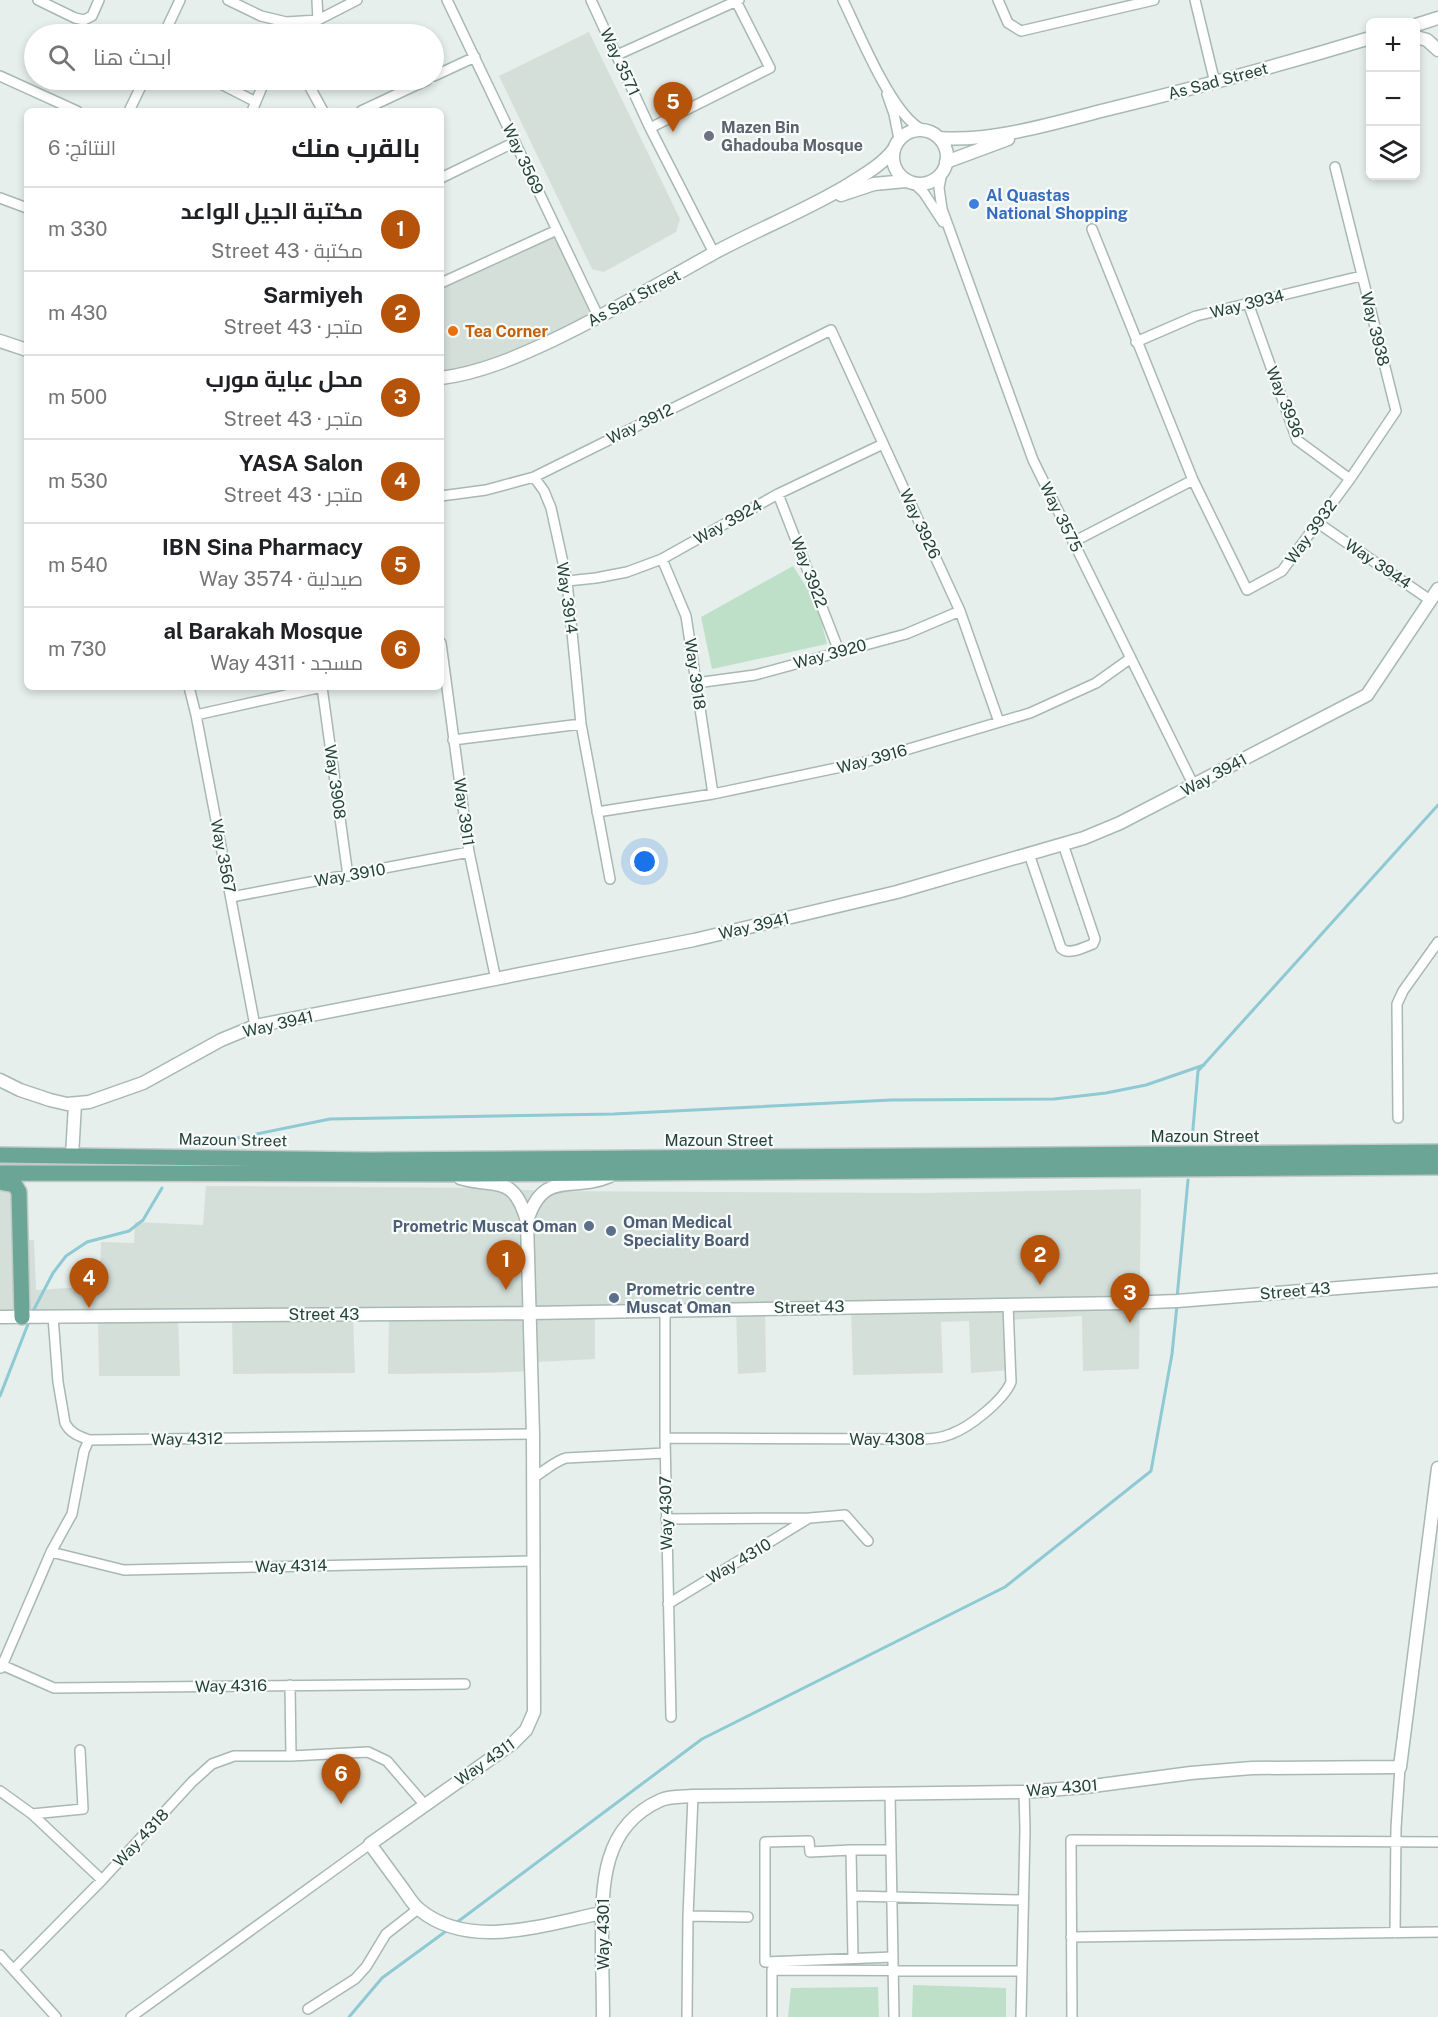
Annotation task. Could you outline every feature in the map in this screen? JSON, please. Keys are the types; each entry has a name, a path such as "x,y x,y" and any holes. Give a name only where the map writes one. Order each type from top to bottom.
{"main road":[{"name":"Mazoun Street","path":"0,1155 369,1160 1438,1152"},
{"path":"1347,1167 1438,1176"},
{"name":"Mazoun Street","path":"0,1173 449,1174 1438,1167"},
{"path":"0,1182 15,1185 19,1192 22,1317"}],"street":[{"path":"38,0 84,20 92,16 99,0"},
{"path":"169,24 180,0"},
{"path":"228,0 261,16 286,22 318,20 357,0"},
{"path":"317,0 318,20"},
{"name":"Way 3569","path":"447,0 599,318"},
{"name":"Way 3571","path":"591,0 650,128 714,253"},
{"path":"843,0 880,75 902,111 916,126 939,138 944,146 944,167 930,182 910,182 896,170 893,163 897,144 894,114 880,75"},
{"path":"998,0 1008,23 1021,31 1028,31 1117,4 1154,0"},
{"path":"1195,0 1215,83"},
{"path":"616,55 737,1 770,68 650,128"},
{"path":"1420,24 1438,18"},
{"path":"1420,38 1427,40 1438,50"},
{"name":"As Sad Street","path":"939,138 957,140 983,137 1064,121 1215,83 1366,39"},
{"path":"1334,49 1348,50 1366,47"},
{"path":"444,71 474,57"},
{"path":"0,76 24,87"},
{"path":"31,90 70,108"},
{"path":"130,108 139,90"},
{"path":"229,90 254,106 261,90"},
{"path":"311,90 321,108"},
{"path":"367,108 406,90"},
{"name":"As Sad Street","path":"944,167 982,148 1064,121"},
{"path":"897,144 912,131 928,132"},
{"path":"444,177 515,142"},
{"name":"As Sad Street","path":"444,375 493,366 599,318 714,253 820,202 885,160 897,144"},
{"name":"Way 3575","path":"944,167 939,188 942,209 1033,460 1194,786"},
{"name":"Way 3938","path":"1335,167 1396,411 1350,479"},
{"name":"As Sad Street","path":"820,202 874,184 910,182"},
{"name":"Way 3575","path":"910,182 924,193 951,237"},
{"path":"0,198 24,207"},
{"name":"Way 3932","path":"1092,229 1193,480 1247,590 1282,571 1350,479"},
{"path":"444,282 557,230"},
{"name":"Way 3934","path":"1136,342 1196,316 1361,276"},
{"name":"Way 3936","path":"1248,303 1297,440 1350,479"},
{"name":"Way 3926","path":"831,330 960,611 999,722"},
{"name":"Way 3912","path":"444,496 486,490 534,477 831,330"},
{"path":"0,341 24,349"},
{"name":"Way 3924","path":"567,581 627,572 662,559 778,494 883,444"},
{"name":"Way 3914","path":"534,477 544,491 551,508 567,581 581,724 610,879"},
{"path":"1073,542 1193,480"},
{"name":"Way 3922","path":"778,494 839,651"},
{"name":"Way 3944","path":"1318,523 1434,602"},
{"name":"Way 3918","path":"662,559 686,616 713,794"},
{"name":"Way 3941","path":"0,1080 20,1090 67,1104 89,1102 143,1083 221,1040 255,1026 694,940 897,892 1084,838 1120,824 1367,695 1434,602 1438,589"},
{"name":"Way 3920","path":"696,683 755,675 906,633 960,611"},
{"name":"Way 3916","path":"597,812 713,794 865,762 1039,709 1096,683 1131,658"},
{"name":"Way 3911","path":"444,667 469,852 496,980"},
{"name":"Way 3567","path":"190,690 255,1026"},
{"name":"Way 3908","path":"196,715 308,690"},
{"name":"Way 3908","path":"322,690 348,876"},
{"path":"453,740 581,724"},
{"path":"1029,854 1061,948 1064,951 1070,951 1094,944 1095,939 1063,844"},
{"name":"Way 3910","path":"231,897 469,852"},
{"path":"1398,1118 1397,1004 1403,991 1438,942"},
{"path":"72,1156 75,1104"},
{"path":"527,1221 535,1200 548,1188 589,1182 616,1173"},
{"path":"449,1174 462,1179 499,1184 508,1188 520,1201 527,1221"},
{"name":"Way 4311","path":"131,2017 424,1804 513,1743 526,1730 531,1721 534,1703 533,1434 527,1221"},
{"name":"Street 43","path":"0,1317 531,1313 1177,1301 1438,1280"},
{"name":"Way 4308","path":"664,1438 922,1439 950,1435 962,1429 1006,1392 1011,1382 1008,1305"},
{"name":"Way 4307","path":"665,1310 664,1438 671,1717"},
{"path":"1,1668 51,1552 72,1514 84,1450 89,1440 75,1434 65,1423 58,1382 53,1317"},
{"name":"Way 4312","path":"89,1440 533,1434"},
{"path":"533,1478 548,1469 554,1461 566,1458 665,1453"},
{"path":"1395,1933 1400,1767 1438,1468"},
{"name":"Way 4310","path":"666,1519 810,1518 845,1515 868,1541"},
{"name":"Way 4310","path":"668,1604 810,1518"},
{"name":"Way 4314","path":"51,1552 124,1570 533,1561"},
{"name":"Way 4316","path":"1,1668 54,1688 465,1684"},
{"path":"290,1685 291,1756"},
{"path":"32,1814 83,1809 80,1750"},
{"name":"Way 4318","path":"14,1969 102,1880 192,1782 212,1764 234,1756 368,1752 387,1761 424,1804"},
{"name":"Way 4301","path":"603,2017 602,1913 603,1884 608,1861 615,1843 626,1826 644,1809 663,1799 693,1796 1024,1792 1252,1767 1400,1767"},
{"path":"0,1791 32,1814 102,1880"},
{"path":"1021,2017 1024,1792"},
{"path":"890,1794 894,2017"},
{"path":"687,2017 693,1796"},
{"path":"1072,2017 1071,1840 1438,1842"},
{"path":"891,1850 810,1851 808,1841 765,1842 765,1962 893,1957"},
{"path":"370,1844 418,1909 438,1923 451,1928 504,1932 602,1913"},
{"path":"851,1850 853,1958"},
{"path":"852,1896 1023,1900"},
{"path":"308,2009 355,1979 366,1967 386,1934 418,1909"},
{"path":"688,1916 748,1917"},
{"path":"1071,1937 1438,1932"},
{"path":"0,1954 56,2017"},
{"path":"772,2017 772,1970 1021,1971"}],"shaded area":[{"path":"589,32 680,219 676,232 604,272 592,269 499,76"},
{"path":"557,230 599,318 536,348 444,377 444,282"},
{"path":"206,1186 921,1193 1141,1189 1139,1369 1083,1371 1082,1316 1009,1320 1011,1370 971,1373 969,1321 941,1322 943,1373 853,1375 851,1307 765,1308 766,1372 738,1374 736,1309 595,1312 595,1359 536,1362 539,1371 476,1373 388,1374 389,1314 353,1314 355,1373 233,1374 232,1315 178,1316 180,1376 99,1376 98,1317 0,1317 0,1188 21,1194 26,1240 34,1240 36,1290 100,1286 101,1242 134,1243 135,1222 203,1225"}],"green space":[{"path":"793,566 817,604 827,644 712,669 701,617"},
{"path":"913,1985 1006,1988 1006,2017 912,2017"},
{"path":"878,1987 879,2017 788,2017 791,1988"}],"waterway":[{"path":"1192,1140 1198,1071 1438,805"},
{"path":"208,1144 330,1119 614,1114 891,1100 1054,1099 1106,1093 1146,1085 1204,1065"},
{"path":"1177,1298 1188,1180"},
{"path":"32,1313 53,1273 66,1256 87,1242 129,1231 143,1220 162,1188"},
{"path":"456,1923 702,1739 1005,1587 1151,1471 1172,1354 1177,1305"},
{"path":"0,1396 30,1319"},
{"path":"349,2017 382,1978 449,1929"}],"place":[{"name":"IBN Sina Pharmacy","path":"673,132"},
{"name":"Mazen Bin Ghadouba Mosque","path":"709,136"},
{"name":"Al Quastas National Shopping","path":"974,204"},
{"name":"Tea Corner","path":"453,331"},
{"name":"Prometric Muscat Oman","path":"589,1226"},
{"name":"Oman Medical Speciality Board","path":"611,1231"},
{"name":"Sarmiyeh","path":"1040,1285"},
{"name":"مكتبة الجيل الواعد","path":"506,1290"},
{"name":"Prometric centre Muscat Oman","path":"614,1298"},
{"name":"YASA Salon","path":"89,1308"},
{"name":"محل عباية مورب","path":"1130,1323"},
{"name":"al Barakah Mosque","path":"341,1804"}]}
